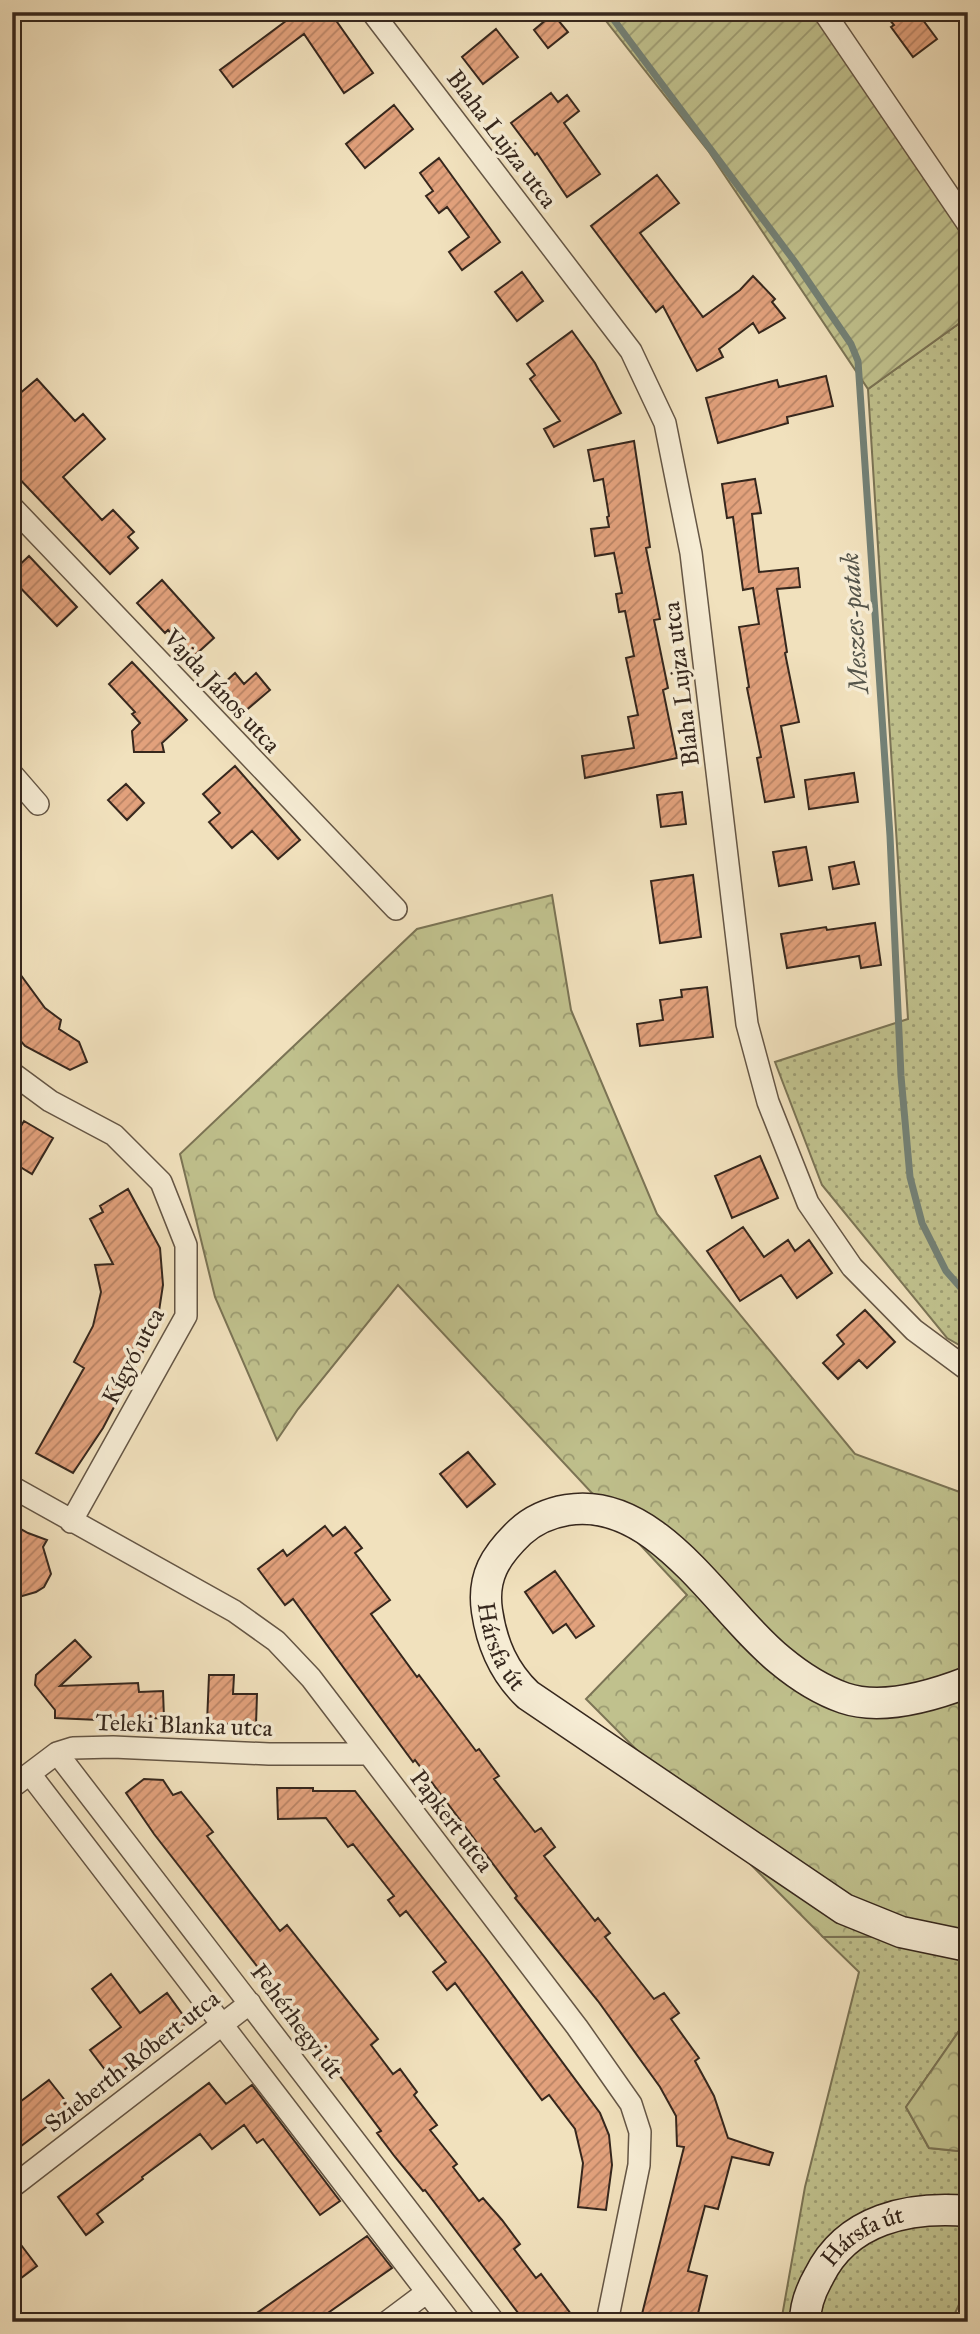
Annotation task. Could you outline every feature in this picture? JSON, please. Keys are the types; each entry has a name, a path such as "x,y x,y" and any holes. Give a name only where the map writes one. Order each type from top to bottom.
{"street":[{"name":"Blaha Lujza utca","path":"372,12 631,351 665,423 691,552 747,1024 768,1102 808,1203 852,1267 914,1330 968,1370"},
{"path":"824,12 968,224"},
{"name":"Vajda János utca","path":"12,508 396,909"},
{"path":"12,774 38,804"},
{"name":"Kígyó utca","path":"12,1073 50,1101 114,1135 161,1182 186,1245 186,1315 71,1522"},
{"name":"Papkert utca","path":"12,1488 234,1611 276,1641 311,1678 577,2027 631,2104 640,2132 639,2165 607,2322"},
{"name":"Hársfa út","path":"968,1682 922,1697 877,1703 845,1698 812,1683 779,1660 671,1549 639,1525 614,1513 581,1507 553,1512 528,1525 506,1545 489,1572 486,1599 490,1630 497,1653 511,1679 528,1695 844,1909 901,1932 968,1947"},
{"name":"Teleki Blanka utca","path":"12,1787 57,1754 73,1748 367,1754"},
{"name":"Fehérhegyi út","path":"57,1754 494,2322"},
{"path":"30,1774 450,2322"},
{"name":"Szieberth Róbert utca","path":"12,2187 250,2003"},
{"name":"Hársfa út","path":"805,2322 809,2294 831,2255 848,2238 868,2225 914,2211 968,2211"},
{"path":"387,2322 426,2292"}],"green space":[{"path":"599,12 823,12 968,237 968,317 868,389 709,152"},
{"path":"968,317 968,1350 947,1338 822,1185 775,1062 908,1019 868,389"},
{"path":"552,895 571,1010 657,1214 855,1454 968,1495 968,1936 823,1937 586,1699 687,1595 398,1285 298,1409 277,1440 215,1297 180,1154 417,929"},
{"path":"968,1936 968,2018 906,2107 929,2148 968,2152 968,2285 951,2322 781,2322 805,2187 859,1972 823,1937"},
{"path":"968,2018 968,2152 929,2148 906,2107"}],"building":[{"path":"298,12 330,12 373,73 344,93 304,34 233,87 220,70"},
{"path":"883,12 917,12 937,39 913,57"},
{"path":"553,14 568,32 548,48 534,30"},
{"path":"496,29 518,57 483,84 462,57"},
{"path":"551,93 558,102 567,95 579,111 564,123 600,174 567,197 537,153 535,155 511,123"},
{"path":"394,105 413,129 365,168 346,144"},
{"path":"439,158 500,242 462,270 449,252 469,237 447,207 439,213 426,196 433,191 420,173"},
{"path":"657,175 679,203 640,233 703,317 740,290 753,276 775,299 772,302 785,318 759,333 753,323 719,349 723,357 697,371 663,306 656,312 591,226"},
{"path":"522,272 543,301 517,321 495,292"},
{"path":"572,331 595,363 621,413 554,447 544,429 560,421 530,379 535,375 527,364"},
{"path":"826,376 833,406 787,417 788,423 718,443 706,398 777,380 779,387"},
{"path":"37,379 75,421 83,414 105,439 63,477 102,520 113,510 134,532 128,537 138,548 110,574 12,471 12,400"},
{"path":"634,441 650,547 646,548 660,619 654,620 668,688 663,690 677,758 585,778 582,756 634,748 628,717 638,715 626,658 634,656 625,611 619,612 616,594 622,593 614,553 595,556 591,529 609,527 609,516 603,479 594,481 588,450"},
{"path":"755,479 761,513 752,514 759,572 798,568 800,587 777,589 787,652 785,653 799,722 781,726 794,797 765,802 757,758 761,757 747,688 749,687 739,627 759,624 753,588 743,590 733,517 727,518 722,484"},
{"path":"29,556 77,607 57,626 12,579 12,572"},
{"path":"162,580 214,638 193,657 168,630 165,633 137,603"},
{"path":"132,662 187,720 162,743 164,752 134,752 132,731 140,723 132,714 135,712 109,684"},
{"path":"235,673 244,684 256,673 270,690 243,713 220,687"},
{"path":"235,766 300,840 278,859 252,831 232,848 209,822 220,813 203,794"},
{"path":"854,773 858,802 809,809 805,780"},
{"path":"126,784 144,803 127,820 108,800"},
{"path":"682,792 686,824 661,827 657,795"},
{"path":"806,847 812,880 779,886 773,852"},
{"path":"854,862 859,884 833,889 829,867"},
{"path":"693,875 701,937 660,943 651,881"},
{"path":"875,923 881,965 861,968 859,956 787,968 781,934"},
{"path":"12,963 45,1008 61,1020 59,1029 79,1042 87,1062 70,1070 25,1046 12,1031"},
{"path":"707,987 713,1037 640,1046 637,1024 663,1020 660,1000 682,997 681,990"},
{"path":"24,1121 53,1138 32,1174 12,1162 12,1141"},
{"path":"760,1156 778,1198 732,1218 715,1176"},
{"path":"128,1189 160,1248 163,1285 159,1311 146,1346 103,1428 73,1473 36,1453 84,1368 74,1362 93,1326 101,1292 95,1265 113,1264 90,1219 103,1212 100,1206"},
{"path":"743,1227 764,1257 788,1240 795,1251 809,1240 832,1273 797,1298 781,1275 740,1301 707,1251"},
{"path":"865,1310 895,1342 867,1368 859,1360 838,1379 823,1363 844,1344 837,1335"},
{"path":"468,1452 495,1484 467,1507 440,1474"},
{"path":"12,1524 47,1540 43,1547 51,1574 44,1587 12,1599"},
{"path":"325,1526 333,1536 345,1527 362,1548 355,1553 390,1600 371,1614 476,1751 479,1749 499,1776 494,1779 535,1832 541,1828 555,1847 544,1856 595,1921 598,1918 610,1933 605,1937 654,1999 664,1993 679,2013 671,2019 699,2058 695,2061 714,2096 728,2138 773,2153 769,2165 732,2157 718,2209 705,2206 688,2271 707,2276 696,2322 640,2322 684,2147 677,2146 676,2116 660,2087 598,2001 515,1898 517,1896 415,1760 413,1762 293,1599 285,1605 258,1569 283,1550 287,1556"},
{"path":"555,1571 594,1626 576,1638 566,1624 553,1633 525,1592"},
{"path":"75,1640 91,1657 60,1686 138,1683 139,1692 163,1691 164,1718 55,1718 55,1710 35,1685 36,1675"},
{"path":"209,1675 234,1675 233,1694 257,1694 256,1725 207,1723"},
{"path":"144,1779 163,1780 173,1795 181,1792 213,1832 207,1836 280,1931 287,1925 378,2039 371,2045 393,2074 400,2069 417,2092 414,2095 437,2125 430,2130 457,2164 453,2167 479,2201 483,2198 502,2220 520,2244 514,2249 536,2278 541,2274 577,2322 525,2322 425,2190 423,2191 395,2157 377,2133 381,2131 336,2071 331,2075 317,2057 323,2051 154,1834 126,1793"},
{"path":"277,1788 355,1791 486,1959 600,2113 609,2135 612,2165 606,2210 578,2207 583,2163 575,2129 549,2095 542,2100 455,1983 447,1990 433,1972 446,1962 406,1911 400,1916 388,1900 394,1896 353,1844 348,1847 326,1818 278,1819"},
{"path":"111,1974 140,2013 167,1993 188,2022 112,2079 90,2050 121,2027 92,1989"},
{"path":"49,2080 71,2108 12,2153 12,2108"},
{"path":"209,2083 226,2104 252,2085 340,2201 320,2215 263,2139 257,2143 244,2125 212,2149 200,2134 97,2214 103,2222 86,2235 58,2197"},
{"path":"12,2233 37,2266 12,2285"},
{"path":"367,2236 392,2268 315,2322 244,2322"}],"waterway":[{"name":"Meszes-patak","path":"608,12 795,262 851,344 858,361 890,836 901,1076 910,1177 922,1223 946,1271 968,1296"}]}
